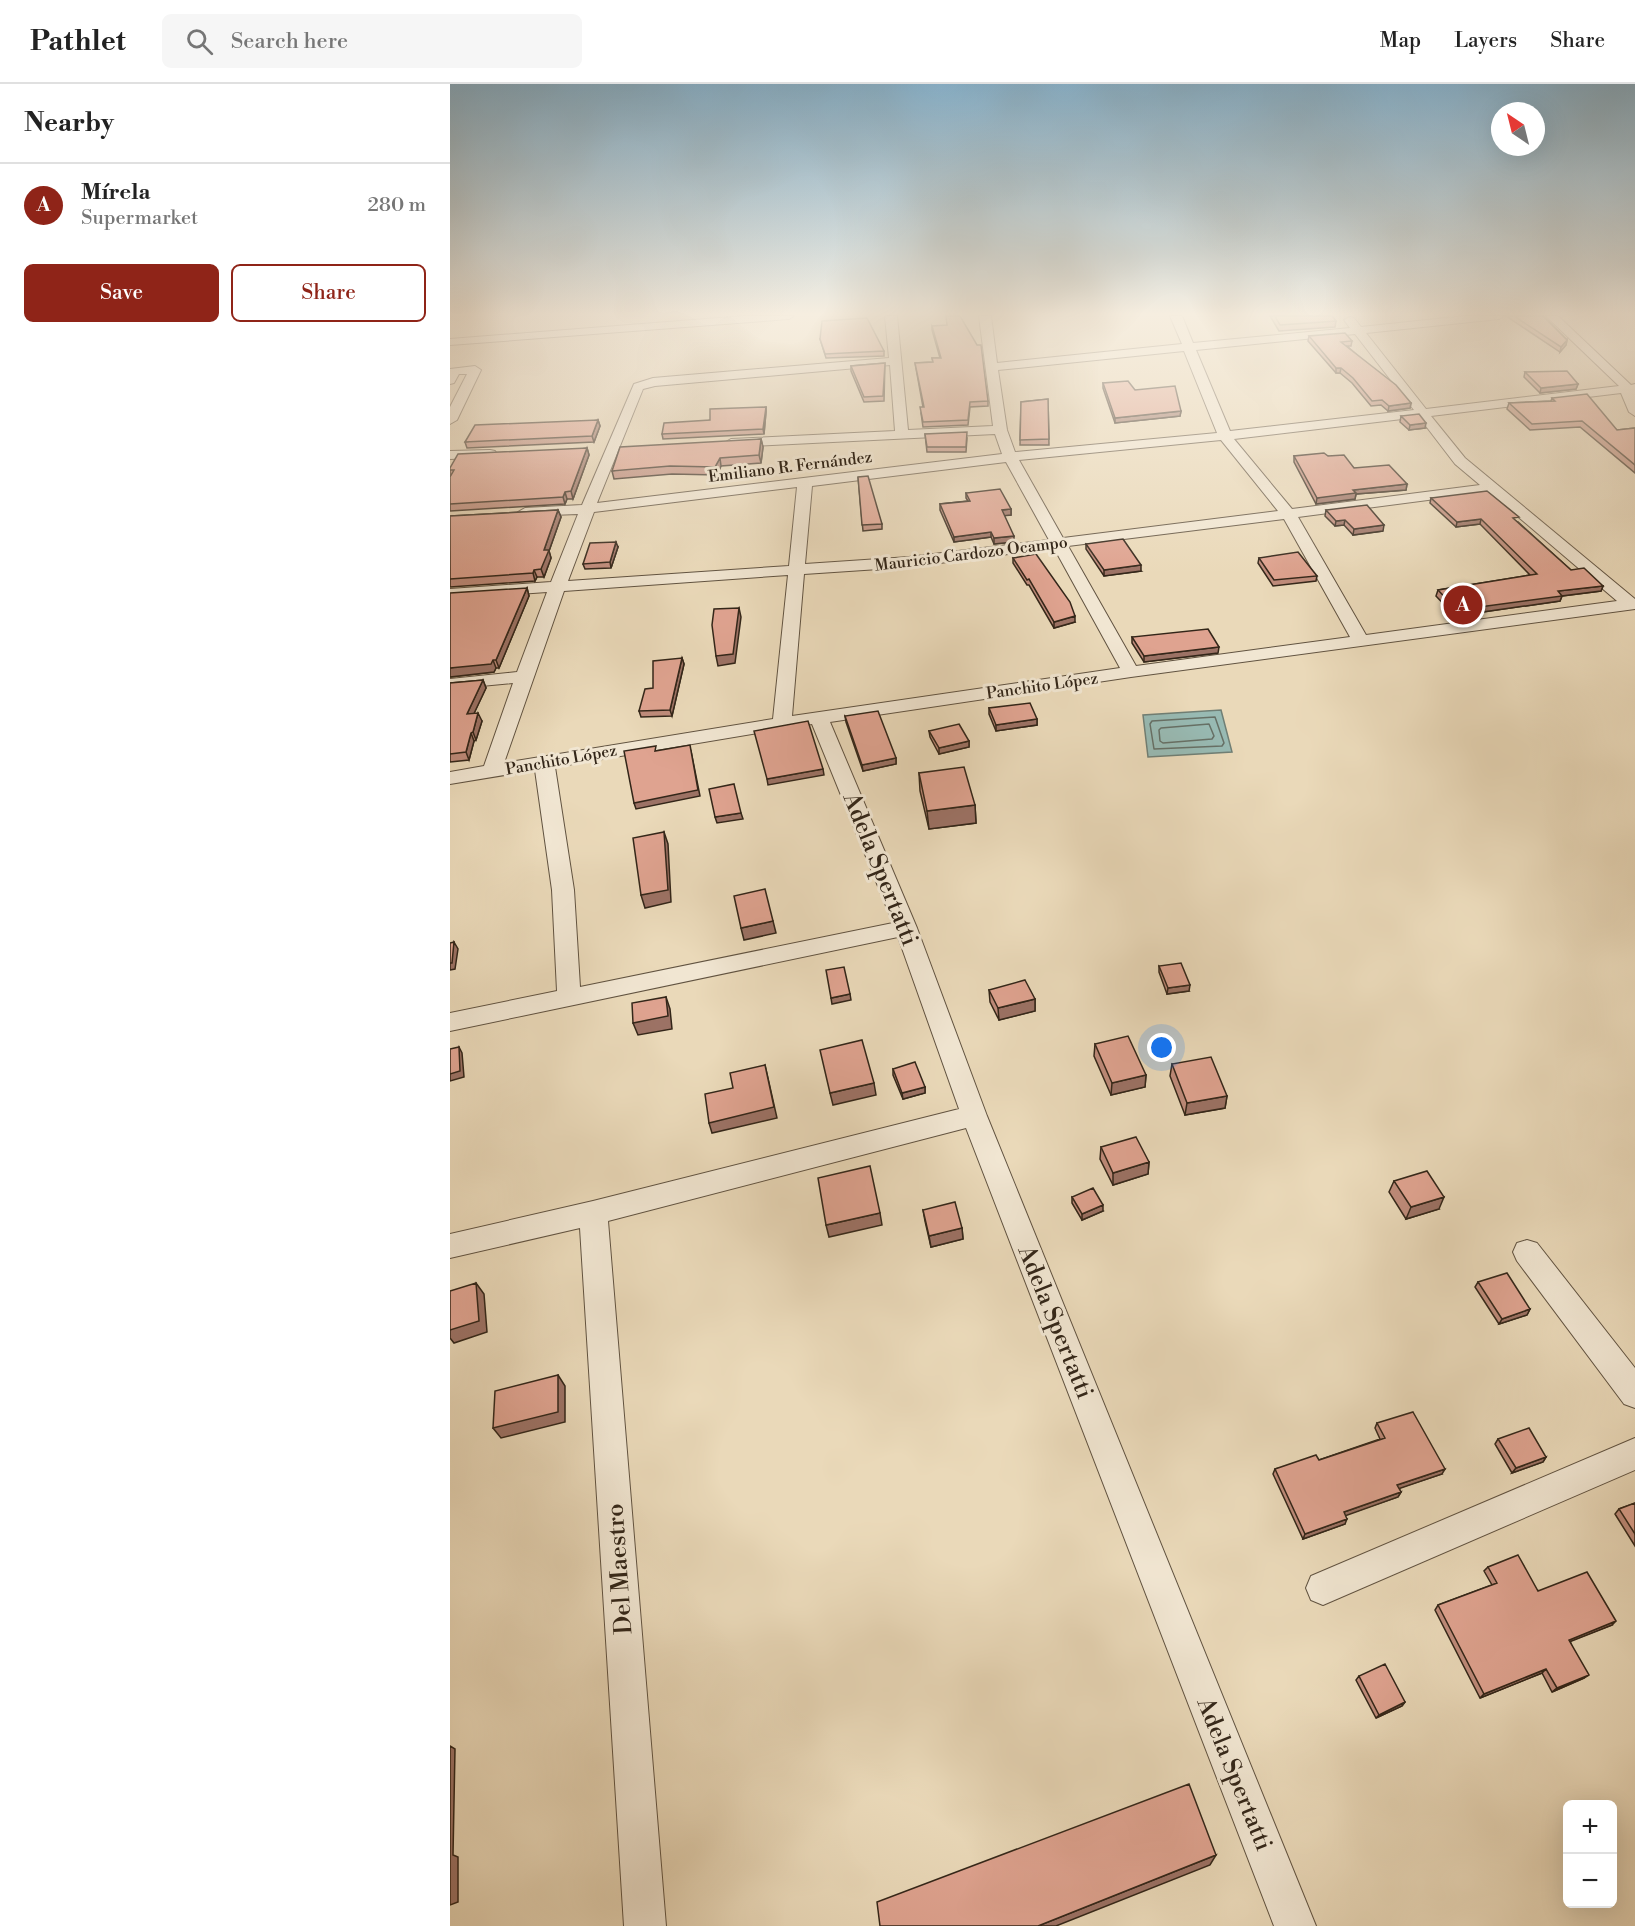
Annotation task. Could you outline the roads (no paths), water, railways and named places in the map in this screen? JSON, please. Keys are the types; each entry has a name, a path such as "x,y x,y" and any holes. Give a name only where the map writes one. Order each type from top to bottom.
{"street":[{"path":"450,420 455,402"},
{"path":"492,771 523,677 586,509 632,402"},
{"path":"898,402 902,435"},
{"path":"997,402 1000,430 1010,457 1131,672"},
{"path":"1212,402 1225,436 1290,514 1361,642"},
{"path":"1414,402 1460,461 1633,604"},
{"name":"Emiliano R. Fernández","path":"507,513 586,509 1010,457 1225,436 1518,402"},
{"path":"716,444 1000,430"},
{"path":"450,455 508,453"},
{"path":"782,723 805,483"},
{"name":"Mauricio Cardozo Ocampo","path":"450,594 909,562 1490,488"},
{"name":"Panchito López","path":"450,778 782,723 1131,672 1633,604"},
{"path":"450,684 523,677"},
{"name":"Adela Spertatti","path":"819,718 906,928 974,1116 1295,1926"},
{"path":"544,761 563,890 569,998"},
{"path":"450,1022 906,928"},
{"path":"450,1246 594,1213 974,1116"},
{"name":"Del Maestro","path":"594,1213 645,1926"},
{"path":"1527,1252 1635,1393"},
{"path":"1323,1588 1635,1454"}],"water":[{"path":"1221,710 1232,752 1148,757 1143,715"}],"place":[{"name":"Mírela","path":"1463,605"}]}
